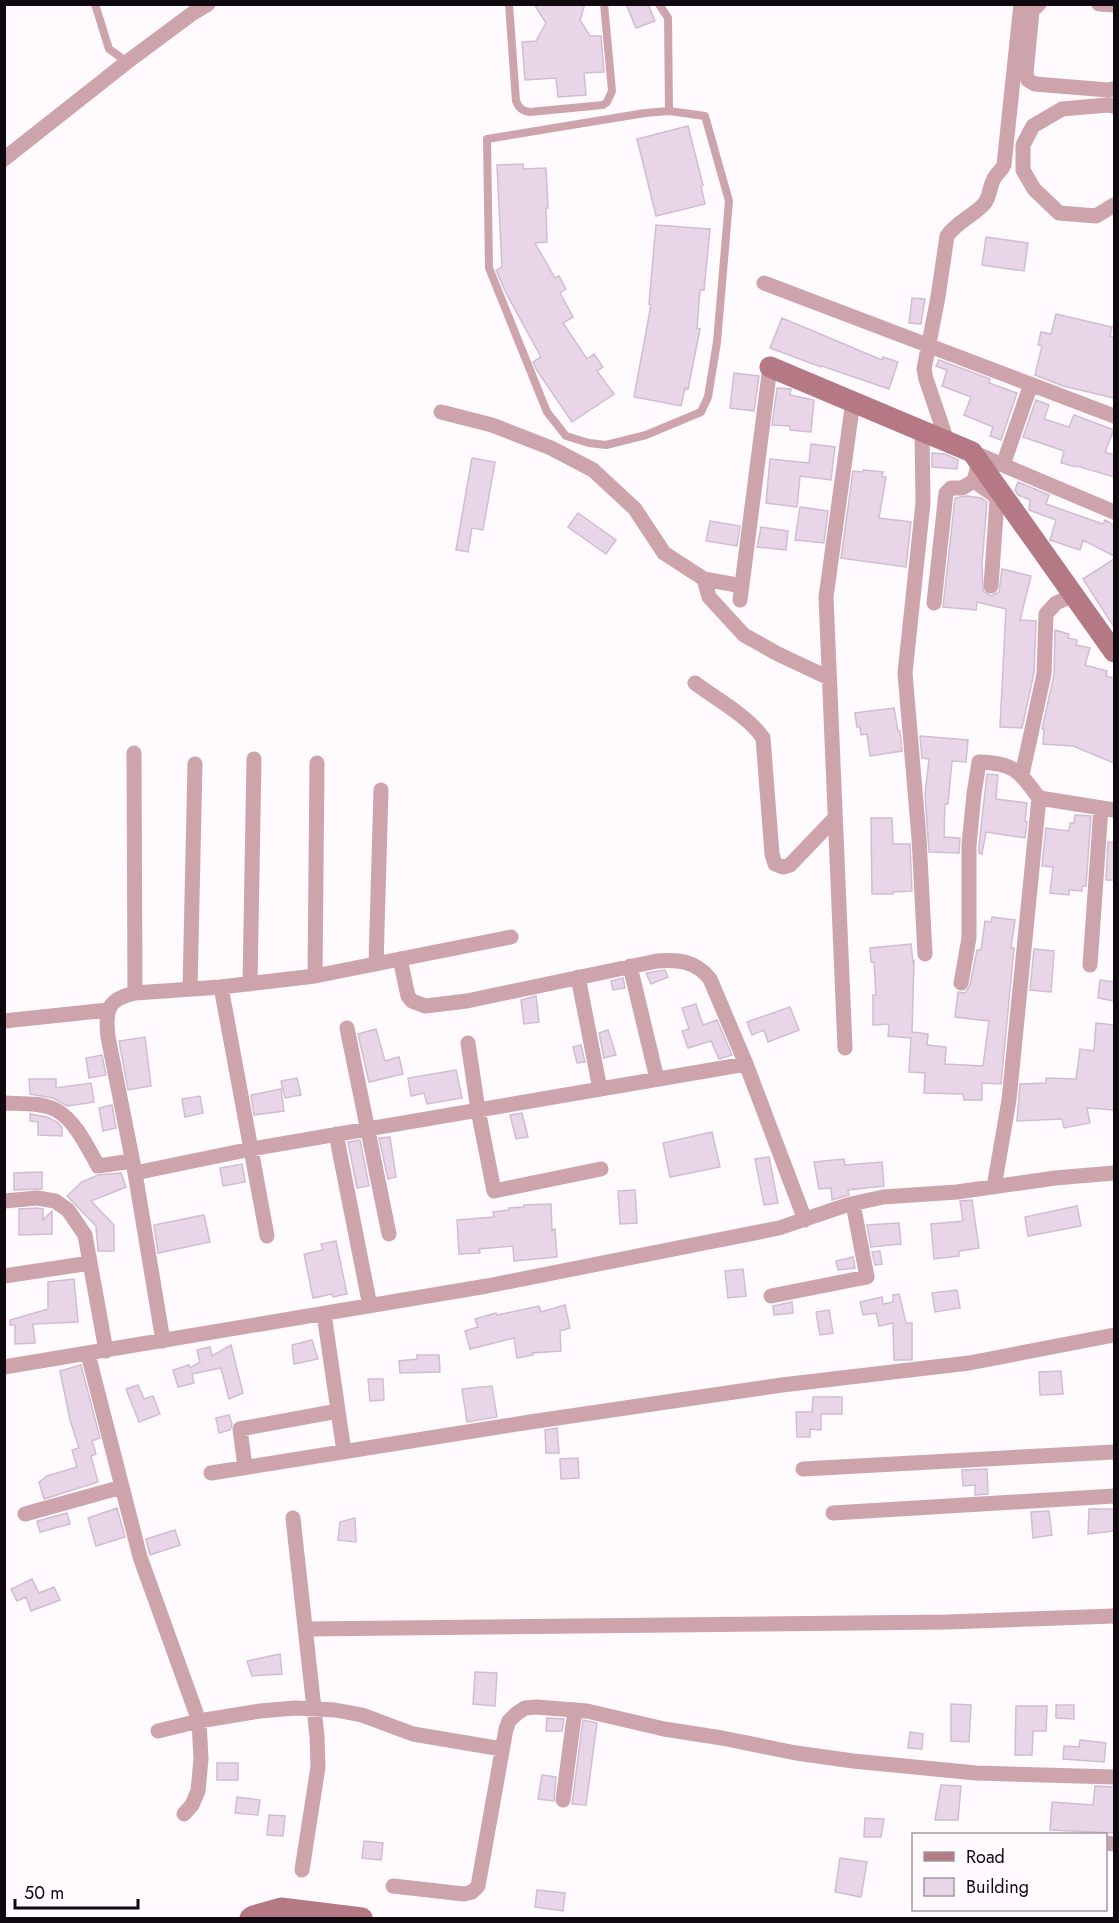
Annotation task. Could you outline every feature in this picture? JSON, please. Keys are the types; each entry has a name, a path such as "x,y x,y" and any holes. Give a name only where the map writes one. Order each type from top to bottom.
{"street":[{"path":"4,159 128,62 208,4"},
{"path":"947,441 926,379 925,362 928,344 947,236 953,228 987,200 994,178 1004,165 1021,4"},
{"path":"1039,4 1032,11 1026,73 1028,80 1035,84 1114,89"},
{"path":"1099,4 1114,5"},
{"path":"1114,106 1062,109 1033,126 1023,145 1023,170 1034,189 1059,213 1096,216 1114,205"},
{"path":"764,283 1114,416"},
{"path":"441,412 492,425 551,448 593,470 635,509 664,552 704,579 741,593 770,367 947,441 975,465 1074,595 1114,652"},
{"path":"1003,465 1031,384"},
{"path":"845,1048 826,597 853,401"},
{"path":"922,431 922,503 905,673 925,954"},
{"path":"975,465 1003,465 1114,512"},
{"path":"975,465 997,500 991,586"},
{"path":"934,603 946,493 951,488 962,488 975,465"},
{"path":"704,579 709,597 744,635 829,678"},
{"path":"1022,775 1044,674 1046,614 1056,603 1074,595"},
{"path":"694,683 748,722 763,738 772,854 775,864 783,867 790,865 835,818"},
{"path":"134,753 135,993"},
{"path":"250,984 254,759"},
{"path":"960,983 969,938 969,845 979,762 1001,763 1022,775 1039,798 1009,1100 994,1187"},
{"path":"315,976 317,763"},
{"path":"190,989 195,764"},
{"path":"376,964 381,790"},
{"path":"1039,798 1108,809 1090,965"},
{"path":"163,1341 108,1036 106,1020 112,1003 123,996 135,993 221,987 315,976 512,937"},
{"path":"400,959 408,996 412,1001 425,1006 467,1000 657,961 684,961 695,965 710,979 746,1064 805,1220"},
{"path":"630,966 657,1079"},
{"path":"578,977 600,1089"},
{"path":"221,987 267,1236"},
{"path":"4,1021 108,1010"},
{"path":"347,1028 389,1234"},
{"path":"468,1043 494,1191 601,1169"},
{"path":"4,1103 38,1105 56,1110 78,1131 98,1166 133,1167 746,1064"},
{"path":"336,1134 370,1306"},
{"path":"4,1367 487,1286 779,1228 853,1204 884,1197 957,1192 1055,1178 1114,1173"},
{"path":"4,1201 37,1198 55,1201 68,1210 85,1235 106,1351"},
{"path":"771,1296 867,1277 853,1204"},
{"path":"4,1276 90,1263"},
{"path":"324,1314 344,1452"},
{"path":"211,1473 541,1420 771,1387 969,1363 1114,1335"},
{"path":"88,1354 140,1557 199,1721 201,1759 198,1791 192,1805 184,1814"},
{"path":"245,1467 240,1429 338,1412"},
{"path":"803,1469 1114,1452"},
{"path":"25,1514 122,1487"},
{"path":"833,1513 1114,1496"},
{"path":"293,1518 315,1709 318,1767 302,1870"},
{"path":"306,1629 947,1622 1114,1616"},
{"path":"393,1886 464,1894 472,1892 478,1886 509,1721 525,1708 575,1710 664,1729 853,1761 976,1773 1114,1777"},
{"path":"158,1731 199,1721 260,1711 335,1710 362,1715 413,1734 502,1749"},
{"path":"563,1800 575,1710"},
{"path":"250,1918 281,1908 362,1918"}],"lane":[{"path":"95,4 109,49 128,62"},
{"path":"509,4 516,101 523,111 530,112 603,105 607,102 612,91 604,4"},
{"path":"659,4 668,18 669,111"},
{"path":"669,111 705,116 729,201 717,342 708,398 700,412 646,435 606,445 566,436 547,412 489,268 487,139 669,111"}],"building":[{"path":"534,4 585,4 580,20 590,36 601,36 604,72 584,73 586,95 558,97 556,78 525,80 522,42 536,41 546,23"},
{"path":"626,4 648,4 655,21 636,28"},
{"path":"688,126 703,185 701,186 705,204 656,216 637,139"},
{"path":"523,164 523,169 546,168 547,242 535,243 555,278 559,276 566,289 560,293 573,317 563,323 587,359 594,354 603,367 597,371 614,394 572,422 536,369 533,362 541,357 496,270 502,267 497,165"},
{"path":"656,225 710,229 704,290 700,290 697,328 700,329 688,389 685,388 681,406 634,397 651,305 649,304"},
{"path":"986,237 1028,243 1024,271 982,265"},
{"path":"912,298 925,299 921,324 909,323"},
{"path":"1056,314 1112,327 1110,336 1114,337 1114,398 1063,386 1035,375 1042,346 1038,345 1041,332 1051,334"},
{"path":"782,318 882,360 883,357 898,362 889,389 770,348"},
{"path":"939,360 990,379 989,383 1017,393 1001,440 990,436 993,427 964,415 971,397 942,386 947,370 936,366"},
{"path":"734,373 759,376 754,411 730,408"},
{"path":"777,388 791,389 790,395 814,400 811,432 790,430 790,426 772,425"},
{"path":"1036,400 1049,405 1044,419 1069,427 1074,415 1114,430 1105,452 1114,455 1114,477 1061,463 1064,451 1023,437"},
{"path":"811,444 835,447 831,480 800,476 797,507 766,503 770,459 809,463"},
{"path":"932,453 945,454 958,460 957,469 932,467"},
{"path":"472,458 495,462 483,530 472,528 468,552 456,550"},
{"path":"863,470 883,472 882,477 886,477 879,518 911,522 906,567 841,558 853,471 863,472"},
{"path":"1018,482 1049,495 1046,504 1103,524 1105,520 1114,525 1114,556 1083,540 1080,550 1050,540 1056,520 1029,510 1030,500 1018,495 1015,490"},
{"path":"967,496 981,498 987,502 982,564 983,591 991,596 999,592 1002,569 1031,576 1020,620 1036,621 1034,673 1022,728 1000,727 1006,609 977,602 976,610 943,607 955,498"},
{"path":"800,507 828,511 824,543 795,540"},
{"path":"578,513 616,540 606,554 568,527"},
{"path":"710,521 740,526 737,546 706,541"},
{"path":"761,527 788,531 786,550 757,547"},
{"path":"1114,559 1114,627 1083,579"},
{"path":"1055,630 1069,634 1068,638 1077,640 1076,645 1090,648 1085,665 1107,671 1106,676 1114,678 1114,763 1073,746 1043,744 1044,729 1042,729 1054,675"},
{"path":"894,708 902,751 870,756 867,734 861,735 855,713"},
{"path":"920,736 968,740 966,762 952,761 948,804 945,804 944,837 960,838 959,853 929,852 925,795 929,759 922,758"},
{"path":"987,774 998,775 996,799 1027,803 1025,821 1027,822 1025,838 986,832 982,854 979,853 979,845"},
{"path":"1075,815 1091,816 1086,886 1082,886 1082,891 1069,890 1069,895 1050,893 1053,867 1042,866 1046,828 1069,831 1070,823 1074,823"},
{"path":"871,818 892,818 893,844 910,844 912,891 872,894"},
{"path":"1108,842 1114,843 1114,880 1106,880"},
{"path":"992,917 1015,920 1001,1084 982,1083 982,1100 964,1100 963,1094 924,1093 925,1073 909,1072 911,1038 888,1036 889,1024 873,1025 873,995 876,995 874,962 871,962 870,948 911,944 914,961 912,1032 928,1034 927,1045 946,1047 945,1064 983,1066 989,1021 955,1017 958,992 965,993 970,985 977,950 981,950 985,921 991,922"},
{"path":"1034,949 1054,951 1051,992 1030,990"},
{"path":"665,970 668,977 651,984 646,973"},
{"path":"623,978 625,988 613,990 611,981"},
{"path":"1100,980 1114,982 1114,1001 1098,998"},
{"path":"536,996 539,1022 524,1024 521,1000"},
{"path":"696,1004 703,1025 717,1020 732,1055 719,1059 711,1041 688,1048 682,1031 689,1029 682,1008"},
{"path":"790,1007 799,1030 768,1042 764,1030 752,1035 747,1022"},
{"path":"1096,1023 1114,1025 1114,1110 1087,1108 1090,1123 1064,1128 1062,1119 1017,1121 1020,1084 1046,1083 1046,1078 1076,1079 1080,1049 1094,1051"},
{"path":"376,1029 385,1061 399,1057 403,1074 369,1082 358,1034"},
{"path":"608,1030 616,1055 604,1058 599,1033"},
{"path":"145,1037 151,1086 128,1090 119,1041"},
{"path":"581,1045 585,1062 577,1063 573,1047"},
{"path":"102,1055 106,1075 89,1078 86,1058"},
{"path":"456,1070 462,1098 427,1104 424,1093 411,1096 408,1078"},
{"path":"297,1078 301,1095 285,1098 281,1081"},
{"path":"29,1079 56,1079 56,1088 91,1083 94,1102 67,1106 53,1098 30,1094"},
{"path":"281,1089 284,1111 254,1115 251,1095"},
{"path":"200,1096 203,1113 185,1117 182,1099"},
{"path":"112,1105 116,1128 103,1131 99,1108"},
{"path":"522,1113 528,1137 516,1139 510,1115"},
{"path":"30,1114 47,1117 57,1122 62,1127 62,1136 38,1135 38,1122 30,1121"},
{"path":"712,1132 720,1167 670,1177 663,1143"},
{"path":"390,1137 396,1177 388,1179 379,1138"},
{"path":"360,1140 369,1186 357,1188 348,1142"},
{"path":"769,1157 778,1203 764,1205 755,1159"},
{"path":"844,1159 845,1165 882,1162 884,1186 848,1190 849,1195 832,1200 831,1188 819,1189 814,1162"},
{"path":"242,1164 245,1182 223,1186 220,1168"},
{"path":"42,1172 42,1189 14,1190 14,1173"},
{"path":"121,1173 126,1187 91,1201 114,1225 114,1251 98,1251 96,1226 67,1196 82,1182 98,1175"},
{"path":"635,1190 637,1223 620,1224 618,1191"},
{"path":"972,1200 979,1248 959,1251 959,1256 934,1259 931,1224 963,1221 960,1201"},
{"path":"551,1204 552,1230 555,1229 557,1257 514,1261 513,1246 479,1249 480,1253 459,1254 457,1220 494,1217 493,1212 524,1207 524,1205"},
{"path":"1077,1206 1081,1226 1028,1236 1025,1217"},
{"path":"19,1209 43,1209 43,1220 52,1211 52,1234 19,1235"},
{"path":"204,1215 210,1242 158,1253 154,1225"},
{"path":"899,1223 901,1244 871,1247 867,1225"},
{"path":"336,1241 347,1294 313,1298 304,1254 323,1250 321,1244"},
{"path":"880,1251 882,1264 875,1265 872,1252"},
{"path":"853,1257 855,1268 838,1270 836,1261"},
{"path":"743,1269 746,1296 728,1298 725,1271"},
{"path":"74,1279 78,1322 33,1324 35,1343 15,1344 15,1325 10,1325 10,1320 48,1309 48,1282"},
{"path":"957,1290 960,1308 935,1312 932,1293"},
{"path":"899,1294 906,1323 912,1323 912,1360 894,1360 893,1323 879,1326 876,1313 863,1315 860,1302 882,1297 883,1304 893,1302 893,1295"},
{"path":"792,1302 793,1313 774,1315 773,1306"},
{"path":"565,1305 570,1328 560,1331 561,1351 532,1353 533,1355 517,1358 514,1338 470,1349 465,1331 478,1327 475,1319 539,1306 541,1312"},
{"path":"829,1310 833,1333 820,1335 816,1312"},
{"path":"312,1340 318,1359 294,1364 292,1345"},
{"path":"231,1345 243,1393 229,1399 221,1368 192,1374 194,1383 178,1387 173,1370 189,1365 190,1368 200,1362 197,1350 210,1347 212,1356"},
{"path":"417,1355 439,1355 440,1372 400,1373 399,1361 417,1359"},
{"path":"81,1365 100,1438 92,1441 96,1454 91,1456 98,1482 44,1499 39,1482 47,1476 77,1467 72,1450 79,1448 70,1420 60,1371"},
{"path":"1061,1371 1063,1394 1040,1395 1039,1372"},
{"path":"368,1379 383,1379 384,1400 370,1401"},
{"path":"138,1385 144,1399 153,1396 160,1414 139,1422 126,1389"},
{"path":"492,1386 497,1417 467,1422 462,1389"},
{"path":"813,1397 842,1397 842,1414 821,1414 821,1430 810,1429 810,1437 797,1437 796,1412 812,1412"},
{"path":"229,1415 232,1424 230,1430 219,1433 216,1418"},
{"path":"557,1428 559,1453 546,1453 545,1430"},
{"path":"578,1458 579,1478 561,1479 560,1459"},
{"path":"987,1469 988,1494 975,1495 975,1485 963,1486 962,1470"},
{"path":"117,1508 125,1537 96,1546 88,1518"},
{"path":"1089,1509 1114,1509 1114,1531 1088,1534"},
{"path":"1049,1511 1052,1535 1033,1538 1031,1512"},
{"path":"67,1513 70,1524 40,1532 37,1521"},
{"path":"355,1518 356,1542 338,1540 340,1522"},
{"path":"175,1530 180,1545 150,1555 146,1539"},
{"path":"32,1579 39,1593 54,1587 60,1600 31,1611 26,1597 17,1601 11,1589"},
{"path":"280,1654 282,1674 252,1676 247,1661"},
{"path":"475,1672 497,1673 495,1706 473,1704"},
{"path":"951,1704 971,1705 969,1742 951,1741"},
{"path":"1056,1705 1074,1705 1074,1719 1056,1718"},
{"path":"1016,1706 1047,1706 1046,1731 1033,1731 1032,1755 1015,1755"},
{"path":"547,1718 564,1719 562,1731 546,1731"},
{"path":"583,1720 597,1723 586,1805 572,1804"},
{"path":"910,1732 923,1734 922,1749 908,1748"},
{"path":"1080,1740 1106,1743 1104,1762 1063,1759 1064,1746 1079,1747"},
{"path":"217,1763 238,1763 238,1780 217,1780"},
{"path":"542,1775 556,1777 554,1801 538,1799"},
{"path":"941,1785 961,1786 958,1820 935,1820"},
{"path":"1095,1786 1114,1787 1114,1833 1050,1830 1052,1802 1093,1805"},
{"path":"237,1797 260,1800 258,1815 235,1813"},
{"path":"269,1815 285,1816 283,1836 267,1835"},
{"path":"865,1818 884,1819 881,1837 864,1837"},
{"path":"364,1841 383,1843 381,1860 362,1858"},
{"path":"840,1858 867,1862 861,1897 835,1892"},
{"path":"537,1890 565,1893 563,1911 535,1907"}]}
